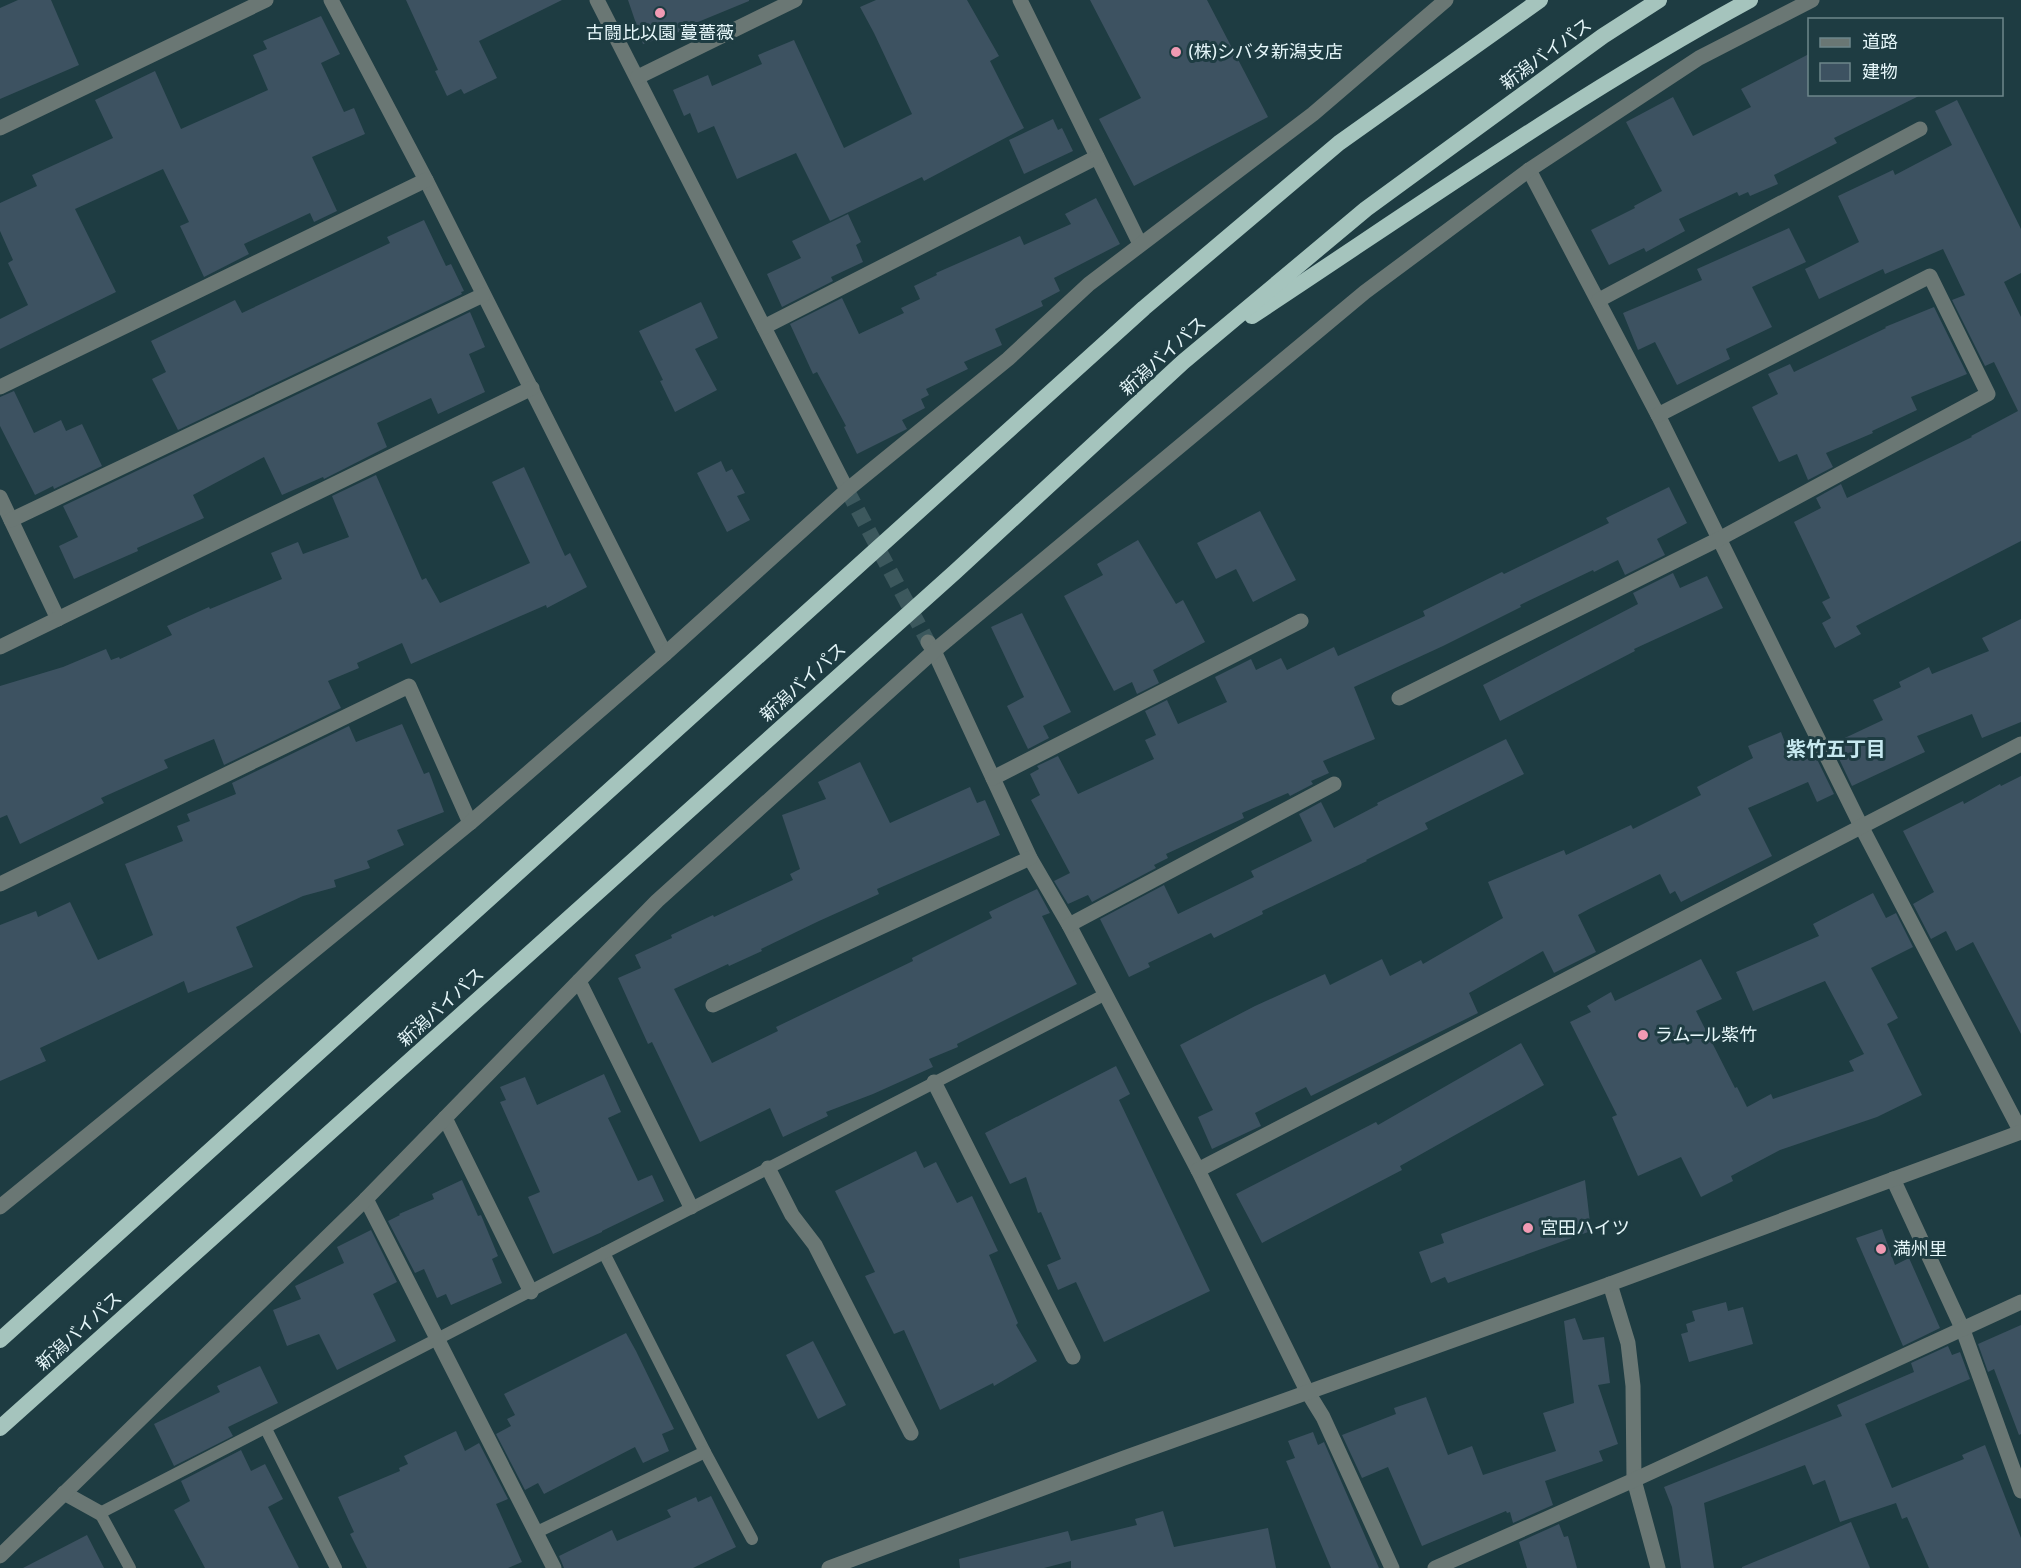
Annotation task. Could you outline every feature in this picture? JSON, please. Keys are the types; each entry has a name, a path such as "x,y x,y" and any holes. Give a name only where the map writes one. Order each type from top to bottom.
{"highway":[{"path":"0,1340 1144,308 1339,143 1540,0"},
{"name":"新潟バイパス","path":"0,1428 955,572 1183,362 1366,209 1603,36 1659,0"},
{"path":"1183,362 1538,127 1750,0"}],"street":[{"path":"0,128 266,0"},
{"path":"331,0 426,180 665,654"},
{"path":"597,0 847,490"},
{"path":"638,77 795,0"},
{"path":"1020,0 1140,244"},
{"path":"0,1207 470,823 665,654 847,490 1008,359 1089,284 1313,114 1446,0"},
{"path":"0,1556 366,1199 657,901 931,646 1365,292 1529,170 1699,58 1812,0"},
{"path":"1599,300 1920,129"},
{"path":"764,327 1097,157"},
{"path":"829,1568 1307,1391 1610,1284 2021,1132 1861,826 1658,414 1529,170"},
{"path":"0,387 426,180"},
{"path":"1399,698 1719,539 1988,394 1930,276 1658,414"},
{"path":"11,520 483,295"},
{"path":"0,647 532,388"},
{"path":"0,497 58,619"},
{"path":"993,778 1301,621"},
{"path":"931,646 1030,858 1069,925 1198,1170 1307,1391 1323,1416 1392,1568"},
{"path":"0,884 408,686 470,823"},
{"path":"1198,1170 2021,744"},
{"path":"1069,925 1334,784"},
{"path":"713,1005 1030,858"},
{"path":"579,981 691,1207"},
{"path":"934,1082 1073,1357"},
{"path":"445,1118 531,1292"},
{"path":"768,1168 792,1215 815,1245 911,1432"},
{"path":"1893,1179 1962,1330 2021,1491"},
{"path":"366,1199 554,1568"},
{"path":"1610,1284 1628,1344 1632,1375 1634,1480 1658,1568"},
{"path":"1435,1568 1634,1480 2021,1302"},
{"path":"64,1493 100,1514"}],"lane":[{"path":"130,1568 100,1514 1104,995"},
{"path":"604,1253 752,1539"},
{"path":"266,1429 336,1568"},
{"path":"537,1532 705,1452"}],"building":[{"path":"18,0 51,0 79,65 0,99 0,8"},
{"path":"406,0 562,0 479,41 497,78 464,94 461,89 447,96 435,71 438,70"},
{"path":"628,0 749,1 681,29 682,31 643,44"},
{"path":"876,0 967,0 999,56 990,61 1024,128 924,181 922,177 830,221 796,153 737,179 714,126 698,133 690,113 684,116 673,90 708,75 712,86 762,64 758,55 794,40 844,148 912,114 860,7"},
{"name":"(株)シバタ新潟支店","path":"1090,0 1207,0 1268,117 1134,186 1099,119 1141,98"},
{"path":"321,16 340,54 321,63 344,112 354,108 365,134 312,157 337,211 314,222 310,213 244,244 249,254 204,277 180,226 189,222 163,169 75,209 116,292 0,349 0,319 28,305 8,263 13,260 0,231 0,203 37,186 32,175 113,138 95,100 155,71 181,129 268,90 253,55 267,49 263,41"},
{"path":"1808,55 1808,96 1919,96 1834,138 1837,143 1774,175 1778,184 1750,196 1748,192 1739,196 1737,192 1679,219 1685,231 1646,252 1644,248 1609,265 1591,230 1635,208 1634,206 1662,191 1626,122 1673,97 1693,136 1751,107 1741,89"},
{"path":"1957,100 2021,229 2021,273 2004,282 2021,317 2021,541 1856,626 1861,634 1835,648 1822,623 1831,618 1822,602 1830,598 1794,522 1821,508 1816,498 1841,484 1847,498 1972,437 2018,411 1994,362 1985,366 1952,300 1965,295 1943,249 1885,274 1883,269 1819,299 1805,269 1859,242 1838,196 1893,170 1895,175 1952,145 1935,111"},
{"path":"1053,119 1058,130 1062,128 1073,151 1024,174 1009,140"},
{"path":"1096,198 1120,244 1054,278 1060,291 1041,301 1043,306 995,329 1002,345 964,362 968,369 926,389 929,395 921,399 925,408 902,420 907,429 857,454 844,427 846,426 817,372 813,374 790,324 842,298 859,334 904,313 901,308 920,299 914,286 937,275 936,273 1020,236 1024,245 1071,224 1065,214"},
{"path":"848,214 861,242 856,245 863,262 831,277 833,281 782,307 767,274 801,258 792,241"},
{"path":"424,220 446,266 451,264 464,291 461,292 462,294 178,430 152,379 166,372 151,341 235,300 242,313 390,243 387,237"},
{"path":"1789,228 1806,262 1752,287 1772,327 1726,349 1730,359 1677,385 1655,342 1638,350 1623,313 1702,280 1697,269"},
{"path":"701,302 718,338 695,349 717,390 675,412 660,381 663,380 639,331"},
{"path":"1934,307 1967,374 1911,397 1917,410 1872,431 1873,433 1826,453 1833,467 1808,480 1797,454 1779,462 1752,407 1778,394 1768,374 1790,364 1794,372 1885,327"},
{"path":"470,312 485,347 469,354 485,392 438,414 431,398 377,423 387,447 324,479 323,477 282,495 264,457 193,495 204,518 137,548 138,551 74,579 59,546 78,537 63,506"},
{"path":"14,391 34,433 61,420 66,431 82,424 102,466 54,489 53,486 35,495 0,426 0,397"},
{"path":"721,461 726,472 732,469 745,493 737,496 750,520 727,532 697,473"},
{"path":"524,467 565,556 570,553 587,587 547,608 546,605 411,664 402,643 357,663 359,668 328,681 341,708 224,765 214,739 164,760 168,768 101,798 104,803 20,844 7,815 0,818 0,686 63,667 106,649 111,660 119,657 120,659 172,635 167,626 282,579 271,553 298,542 303,554 349,537 332,496 376,475 422,580 426,578 440,603 530,563 492,482"},
{"path":"1669,487 1687,523 1657,539 1665,555 1625,575 1618,560 1594,572 1593,570 1443,646 1354,687 1375,739 1323,761 1329,773 1311,781 1313,784 1290,796 1288,793 1242,813 1244,818 1166,854 1168,858 1154,865 1156,868 1092,902 1088,895 1068,904 1054,881 1070,873 1031,800 1040,795 1030,774 1039,769 1037,766 1058,756 1078,794 1154,759 1145,740 1156,735 1145,711 1167,700 1178,724 1227,702 1215,677 1251,659 1256,670 1281,658 1287,670 1334,647 1338,656 1425,616 1423,611 1502,572 1504,574 1609,523 1606,518"},
{"path":"1260,511 1296,580 1253,602 1236,569 1216,579 1197,543"},
{"path":"1138,540 1176,604 1183,600 1205,642 1153,670 1159,683 1137,694 1132,682 1114,691 1064,596 1103,575 1097,564"},
{"path":"1673,573 1680,588 1707,576 1723,608 1634,649 1635,651 1500,721 1483,685 1638,604 1633,593"},
{"path":"1022,613 1071,712 1043,726 1049,738 1028,749 1007,706 1024,697 991,627"},
{"path":"2021,619 2021,722 1982,738 1972,714 1917,736 1925,752 1852,786 1832,744 1883,720 1873,700 1901,687 1899,682 1929,667 1932,674 1989,651 1982,638"},
{"path":"402,724 424,774 429,772 444,812 397,830 404,845 367,861 370,868 334,880 336,887 303,896 236,927 253,967 188,993 184,981 40,1048 46,1061 0,1081 0,925 36,911 38,917 70,902 98,960 153,935 125,864 183,841 177,826 190,821 187,814 236,794 232,783 349,726 356,742"},
{"path":"1781,732 1789,753 1804,747 1808,755 1814,753 1834,794 1817,802 1808,782 1748,808 1772,856 1681,902 1675,891 1670,894 1660,874 1589,909 1578,915 1596,952 1554,973 1543,951 1469,993 1478,1013 1311,1096 1306,1087 1255,1113 1261,1126 1212,1149 1198,1117 1213,1110 1180,1045 1255,1006 1325,974 1330,985 1382,959 1390,976 1421,960 1423,964 1503,918 1488,882 1564,850 1566,855 1631,825 1633,829 1701,795 1697,787 1753,758 1748,746"},
{"path":"1506,739 1524,774 1425,823 1428,829 1367,861 1262,911 1263,914 1214,938 1211,933 1148,963 1150,967 1129,977 1100,919 1164,885 1178,914 1254,877 1251,871 1312,841 1299,814 1321,802 1334,828 1378,805 1377,803"},
{"path":"860,762 890,823 970,787 977,803 985,800 1000,835 877,889 879,894 761,949 762,951 674,989 712,1063 778,1031 776,1027 913,961 912,958 992,918 989,912 1037,889 1050,913 1042,916 1077,984 957,1044 958,1047 929,1059 933,1067 826,1112 828,1116 783,1137 770,1108 700,1142 652,1042 648,1044 618,978 641,968 635,955 713,915 714,917 793,880 790,874 800,869 782,815 826,799 818,782"},
{"path":"2021,776 2021,1034 1973,942 1956,951 1946,931 1931,939 1913,904 1934,892 1903,831 1963,801 1964,804 2000,784 2001,786"},
{"path":"1873,893 1886,918 1896,913 1913,947 1871,968 1898,1018 1887,1024 1922,1095 1877,1117 1780,1150 1731,1176 1733,1181 1701,1197 1681,1157 1638,1176 1612,1117 1617,1115 1570,1022 1591,1012 1587,1006 1611,992 1615,1001 1701,959 1722,999 1696,1011 1747,1107 1771,1094 1773,1099 1854,1071 1849,1061 1864,1054 1825,981 1753,1011 1736,972 1819,936 1813,924"},
{"path":"1521,1043 1544,1085 1400,1166 1402,1170 1262,1243 1236,1194 1376,1122 1378,1125"},
{"path":"1116,1066 1130,1094 1119,1100 1210,1291 1104,1342 1076,1282 1058,1290 1047,1265 1061,1259 1041,1212 1038,1213 1026,1177 1010,1184 985,1133"},
{"path":"604,1074 621,1112 608,1118 638,1181 652,1175 664,1201 553,1254 528,1197 540,1192 500,1102 506,1100 500,1087 525,1077 537,1105"},
{"path":"916,1151 924,1168 936,1162 957,1203 972,1196 998,1251 989,1255 1018,1323 1016,1325 1037,1361 994,1386 993,1383 940,1410 904,1330 894,1334 865,1276 875,1272 835,1191"},
{"path":"462,1180 478,1216 481,1215 498,1256 492,1259 502,1283 451,1305 446,1294 437,1298 424,1269 415,1273 388,1221 434,1199 432,1194"},
{"name":"宮田ハイツ","path":"1585,1180 1591,1231 1448,1283 1445,1277 1431,1283 1419,1252 1444,1243 1441,1234"},
{"path":"1882,1229 1895,1265 1909,1258 1940,1328 1903,1346 1856,1238"},
{"path":"371,1230 397,1282 373,1294 396,1341 337,1370 319,1334 287,1346 273,1310 301,1299 295,1286 344,1263 337,1247"},
{"path":"1726,1302 1728,1311 1743,1307 1753,1344 1689,1362 1681,1334 1688,1332 1686,1324 1695,1321 1692,1311"},
{"path":"1575,1318 1583,1340 1604,1337 1610,1383 1598,1385 1618,1444 1599,1451 1603,1461 1545,1481 1553,1505 1513,1523 1510,1512 1506,1511 1422,1546 1388,1467 1362,1478 1342,1435 1396,1414 1394,1408 1426,1397 1448,1455 1472,1446 1483,1475 1556,1451 1543,1413 1574,1403 1564,1321"},
{"path":"2021,1325 2021,1434 2019,1435 1994,1369 1988,1372 1978,1344"},
{"path":"626,1333 674,1429 662,1434 669,1451 643,1463 635,1447 544,1494 538,1483 525,1490 496,1434 511,1426 507,1419 515,1415 504,1394"},
{"path":"813,1341 846,1405 818,1419 786,1355"},
{"path":"1948,1346 1952,1355 1960,1352 1970,1379 1865,1424 1892,1488 1964,1459 1962,1455 1985,1445 2021,1538 2021,1568 1929,1568 1907,1517 1902,1519 1896,1503 1840,1522 1825,1480 1813,1485 1805,1465 1704,1503 1714,1568 1681,1568 1672,1507 1664,1487 1842,1416 1837,1405 1914,1372 1911,1363"},
{"path":"260,1366 278,1403 228,1427 233,1436 174,1466 154,1424 220,1392 217,1386"},
{"path":"456,1431 465,1451 479,1443 508,1499 496,1504 522,1562 508,1568 367,1568 350,1534 354,1532 338,1497 400,1471 399,1468 408,1464 404,1456"},
{"path":"1313,1432 1318,1445 1324,1442 1379,1568 1331,1568 1286,1461 1295,1458 1288,1441"},
{"path":"241,1450 251,1471 265,1464 283,1499 268,1507 299,1568 205,1568 174,1510 190,1501 181,1481"},
{"path":"711,1496 736,1547 693,1568 564,1568 559,1556 612,1530 617,1541 671,1517 667,1510 696,1497 698,1502"},
{"path":"1163,1511 1174,1547 1268,1528 1276,1568 1071,1568 1071,1561 1044,1568 960,1568 959,1559 1068,1531 1071,1541 1137,1525 1135,1519"},
{"path":"1851,1522 1870,1568 1742,1568 1742,1567"},
{"path":"1559,1524 1564,1537 1568,1536 1577,1568 1527,1568 1519,1542"},
{"path":"87,1535 104,1568 23,1568"}],"tunnel":[{"path":"847,490 928,642"}],"place":[{"name":"古闘比以園 蔓薔薇","path":"660,13"},
{"name":"(株)シバタ新潟支店","path":"1176,52"},
{"name":"ラム―ル紫竹","path":"1643,1035"},
{"name":"宮田ハイツ","path":"1528,1228"},
{"name":"満州里","path":"1881,1249"}],"district":[{"name":"紫竹五丁目","path":"1836,749"}]}
